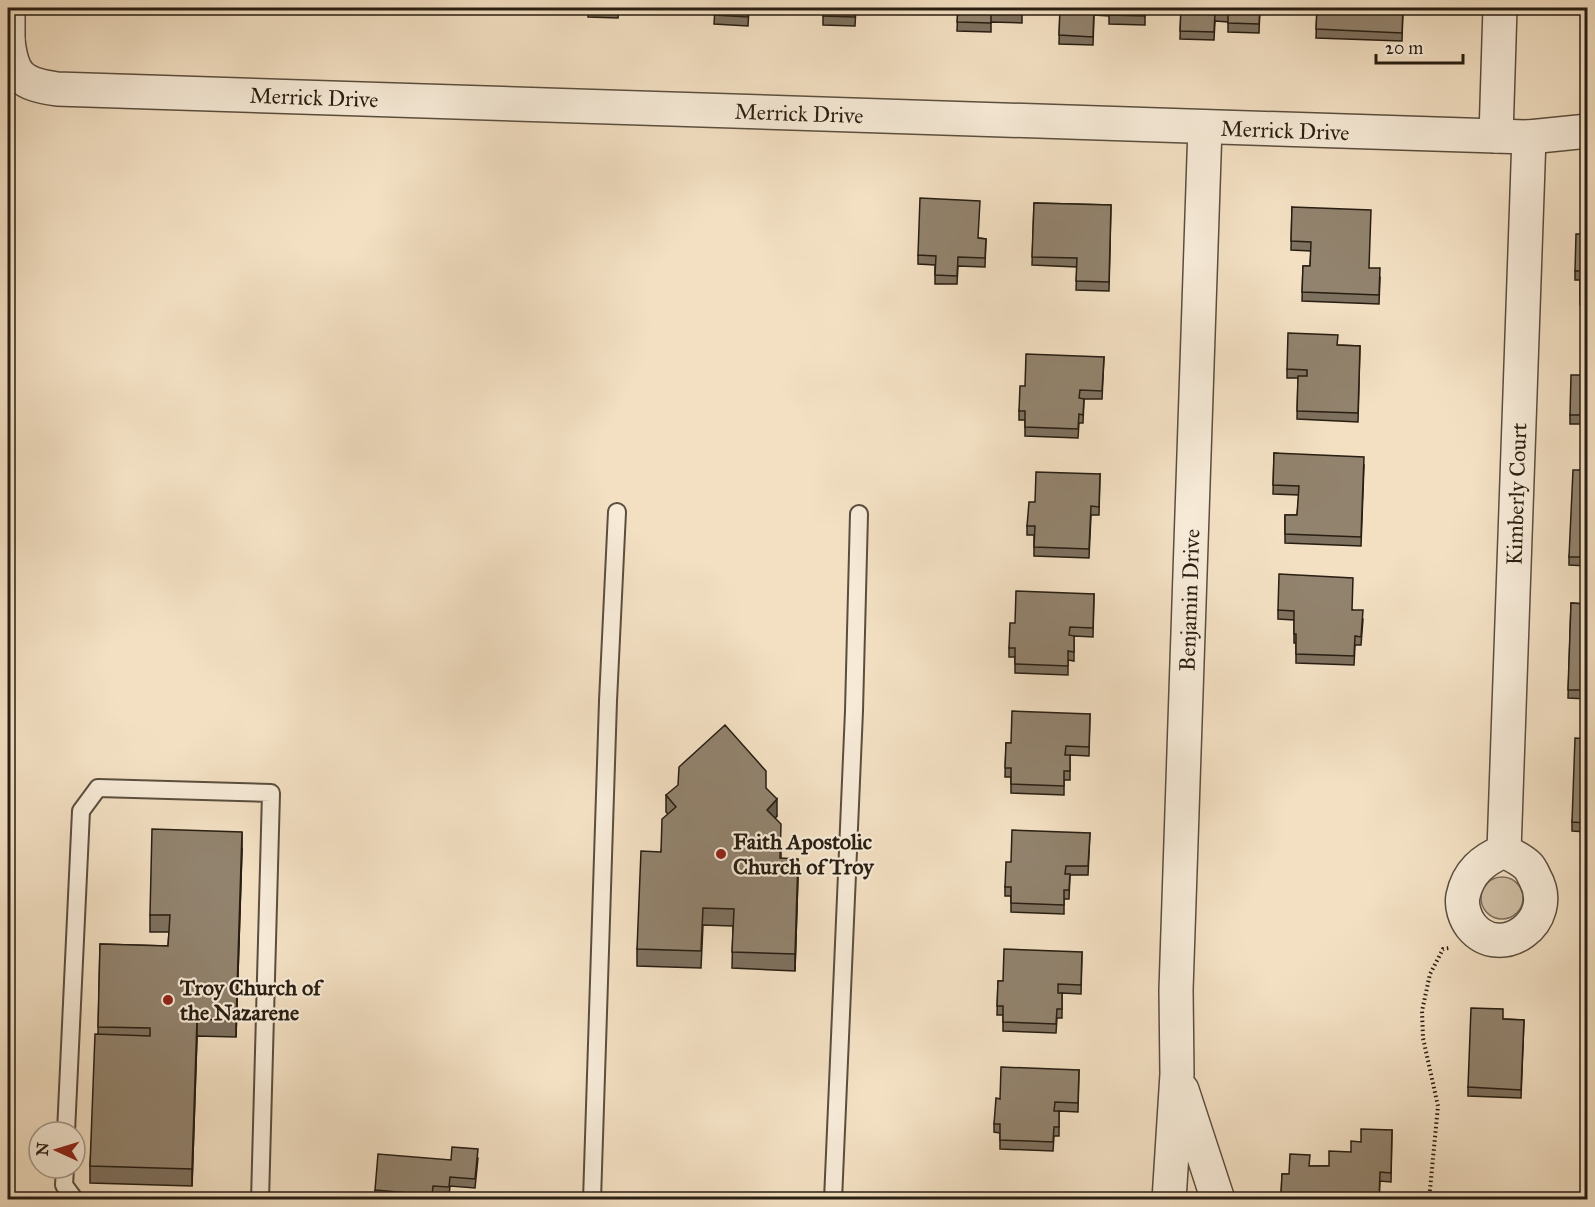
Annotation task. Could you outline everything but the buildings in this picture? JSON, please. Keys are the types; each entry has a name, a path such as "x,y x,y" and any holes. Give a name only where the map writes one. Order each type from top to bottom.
{"street":[{"path":"8,8 8,40"},
{"path":"1496,136 1500,8"},
{"name":"Merrick Drive","path":"8,40 15,73 31,84 57,89 1529,137 1587,131"},
{"name":"Benjamin Drive","path":"1169,1200 1177,1074 1176,990 1205,127"},
{"name":"Kimberly Court","path":"1504,851 1529,137"},
{"name":"Benjamin Drive","path":"1177,1074 1218,1200"}],"lane":[{"path":"592,1200 616,512"},
{"path":"833,1200 854,711 859,514"},
{"path":"67,1120 81,811 98,788 271,793 260,1200"},
{"path":"64,1180 64,1185 75,1200"}],"path":[{"path":"1429,1200 1438,1106 1423,1038 1422,1011 1430,974 1443,948 1453,948"}],"shaded area":[{"path":"1502,877 1510,878 1517,883 1522,890 1522,906 1517,913 1510,918 1502,919 1494,918 1487,913 1482,906 1481,898 1482,890 1487,883 1494,878"}],"place":[{"name":"Faith Apostolic Church of Troy","path":"721,854"},
{"name":"Troy Church of the Nazarene","path":"168,1000"}]}
